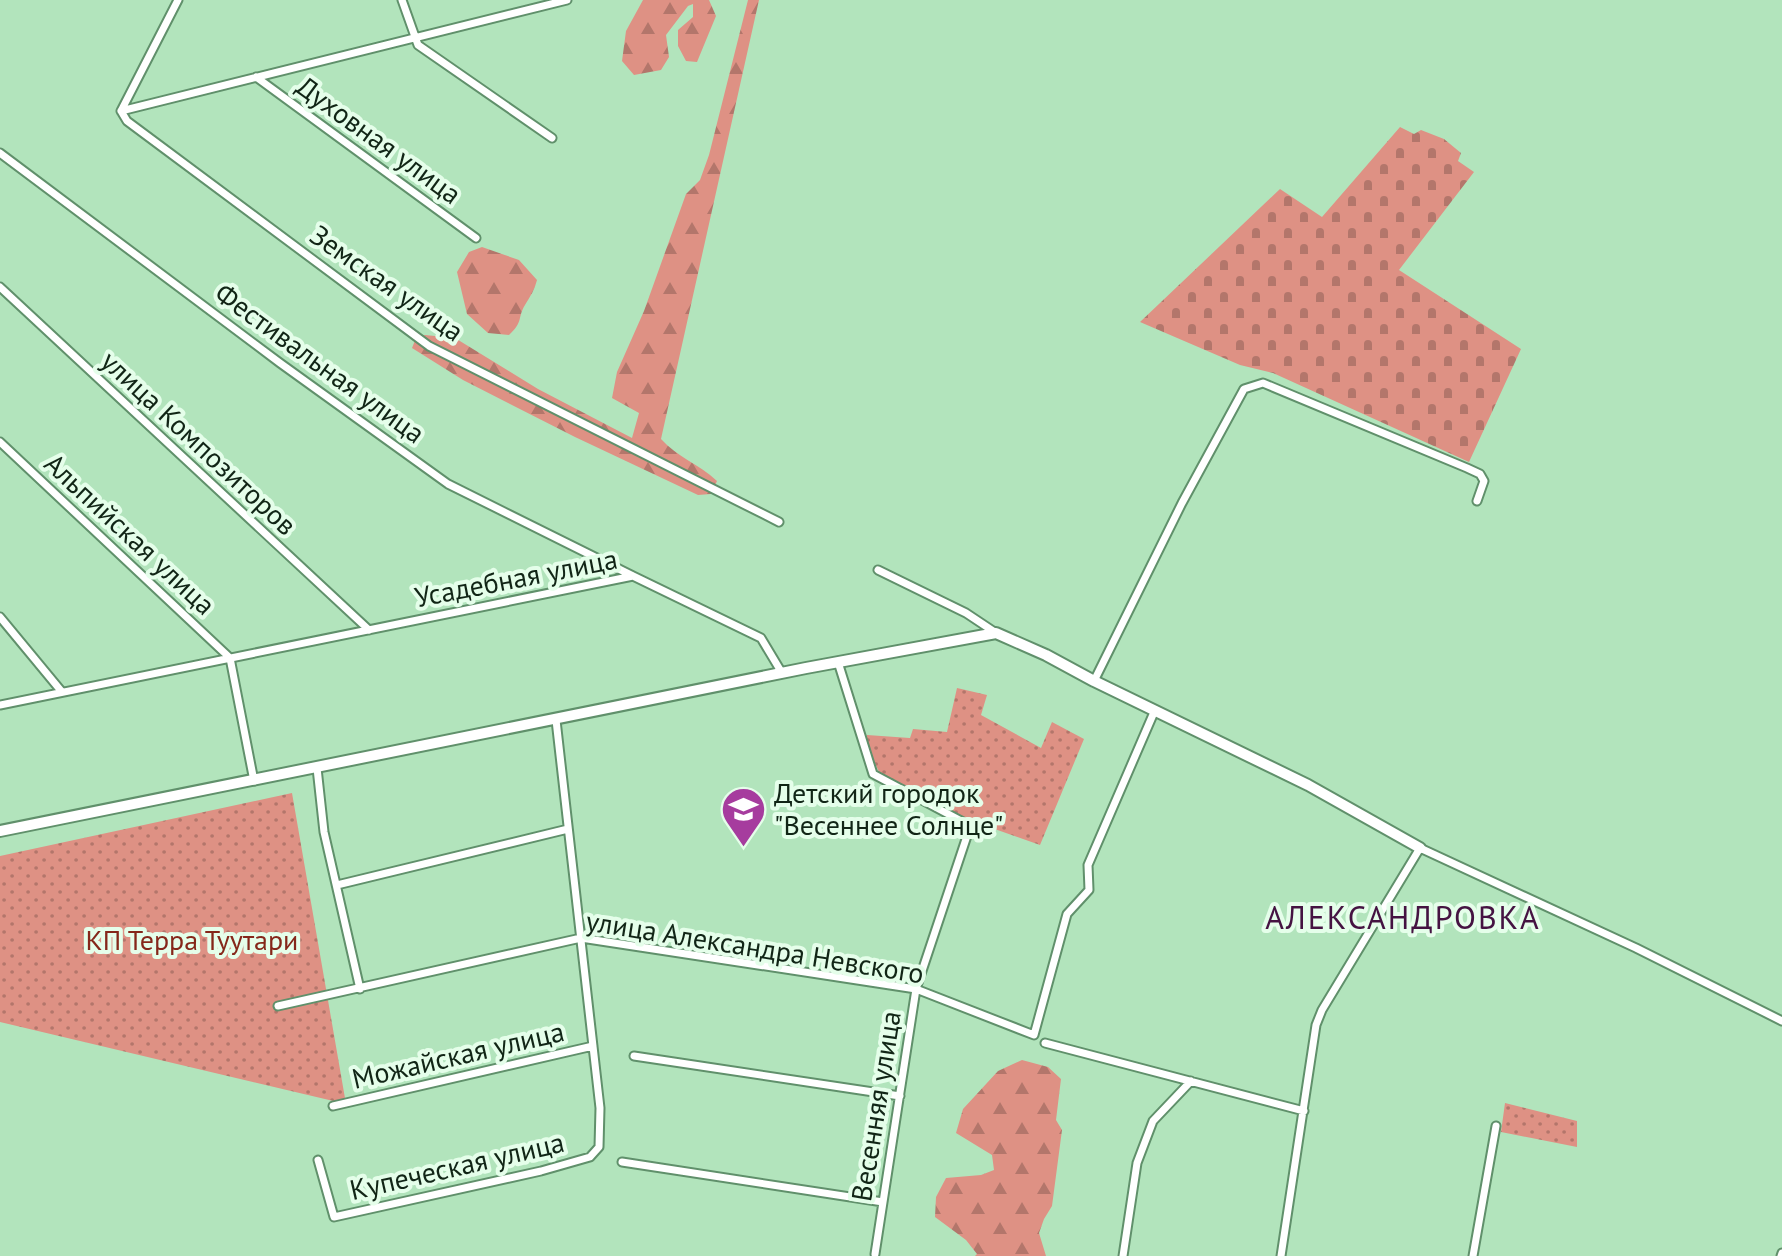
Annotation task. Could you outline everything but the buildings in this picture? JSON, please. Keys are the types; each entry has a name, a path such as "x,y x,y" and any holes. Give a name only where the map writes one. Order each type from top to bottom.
{"street":[{"path":"121,111 178,0"},
{"path":"402,0 418,45 552,138"},
{"path":"121,111 567,0"},
{"name":"Духовная улица","path":"256,77 476,238"},
{"name":"Земская улица","path":"121,111 127,121 429,346 779,522"},
{"name":"Фестивальная улица","path":"0,153 280,363 448,484 633,576"},
{"name":"улица Композиторов","path":"0,287 369,630"},
{"path":"1094,681 1182,503 1244,389 1263,383 1480,474 1484,481 1477,501"},
{"name":"Альпийская улица","path":"0,442 230,658"},
{"path":"878,570 966,613 996,633 1308,785 1420,848 1636,948 1782,1021"},
{"name":"Усадебная улица","path":"0,705 633,576 761,638 782,673"},
{"path":"0,617 62,692"},
{"path":"0,831 782,673 996,633"},
{"path":"230,658 254,781"},
{"name":"Весенняя улица","path":"838,662 873,774 967,824 969,830 916,989 875,1254"},
{"name":"улица Александра Невского","path":"278,1006 581,938 916,989 1034,1035 1067,914 1089,890 1088,865 1155,710"},
{"path":"556,720 593,1046"},
{"path":"317,768 324,832 360,989"},
{"path":"337,885 568,829"},
{"path":"1281,1256 1316,1025 1322,1010 1420,848"},
{"path":"1045,1043 1304,1111"},
{"name":"Можайская улица","path":"333,1106 593,1046"},
{"name":"Купеческая улица","path":"318,1160 334,1217 541,1171 590,1157 599,1147 600,1134 593,1046"},
{"path":"634,1056 900,1096"},
{"path":"1123,1256 1137,1163 1153,1121 1191,1081"},
{"path":"1473,1256 1496,1126"},
{"path":"622,1162 883,1202"}],"green space":[{"path":"643,0 709,0 716,16 697,62 686,61 678,46 678,30 693,17 693,4 688,6 666,35 669,57 661,70 634,75 622,61 626,31"},
{"path":"748,0 759,0 661,439 717,481 711,494 698,495 463,380 412,348 416,338 425,335 455,338 538,389 632,438 639,413 612,398 617,372 644,311 686,194 700,180 709,155"},
{"path":"1400,127 1414,134 1421,130 1444,139 1461,153 1458,161 1474,172 1399,270 1521,349 1469,462 1273,373 1240,365 1140,322 1280,189 1322,217"},
{"path":"482,247 519,260 537,280 519,323 509,335 488,333 467,314 457,272 469,252"},
{"path":"957,688 987,695 981,715 1041,748 1052,722 1084,739 1040,845 972,821 880,774 867,746 867,735 910,738 913,729 947,732"},
{"name":"КП Терра Туутари","path":"292,793 346,1104 0,1022 0,856"},
{"path":"1022,1060 1048,1067 1061,1079 1056,1120 1062,1130 1052,1206 1039,1233 1046,1256 975,1256 977,1254 966,1240 935,1217 936,1197 946,1178 981,1175 994,1170 992,1155 956,1133 963,1109 998,1071"},
{"path":"1505,1103 1577,1121 1577,1147 1501,1132"}],"place":[{"name":"Детский городок \"Весеннее Солнце\"","path":"743,848"}],"district":[{"name":"АЛЕКСАНДРОВКА","path":"1403,918"}]}
